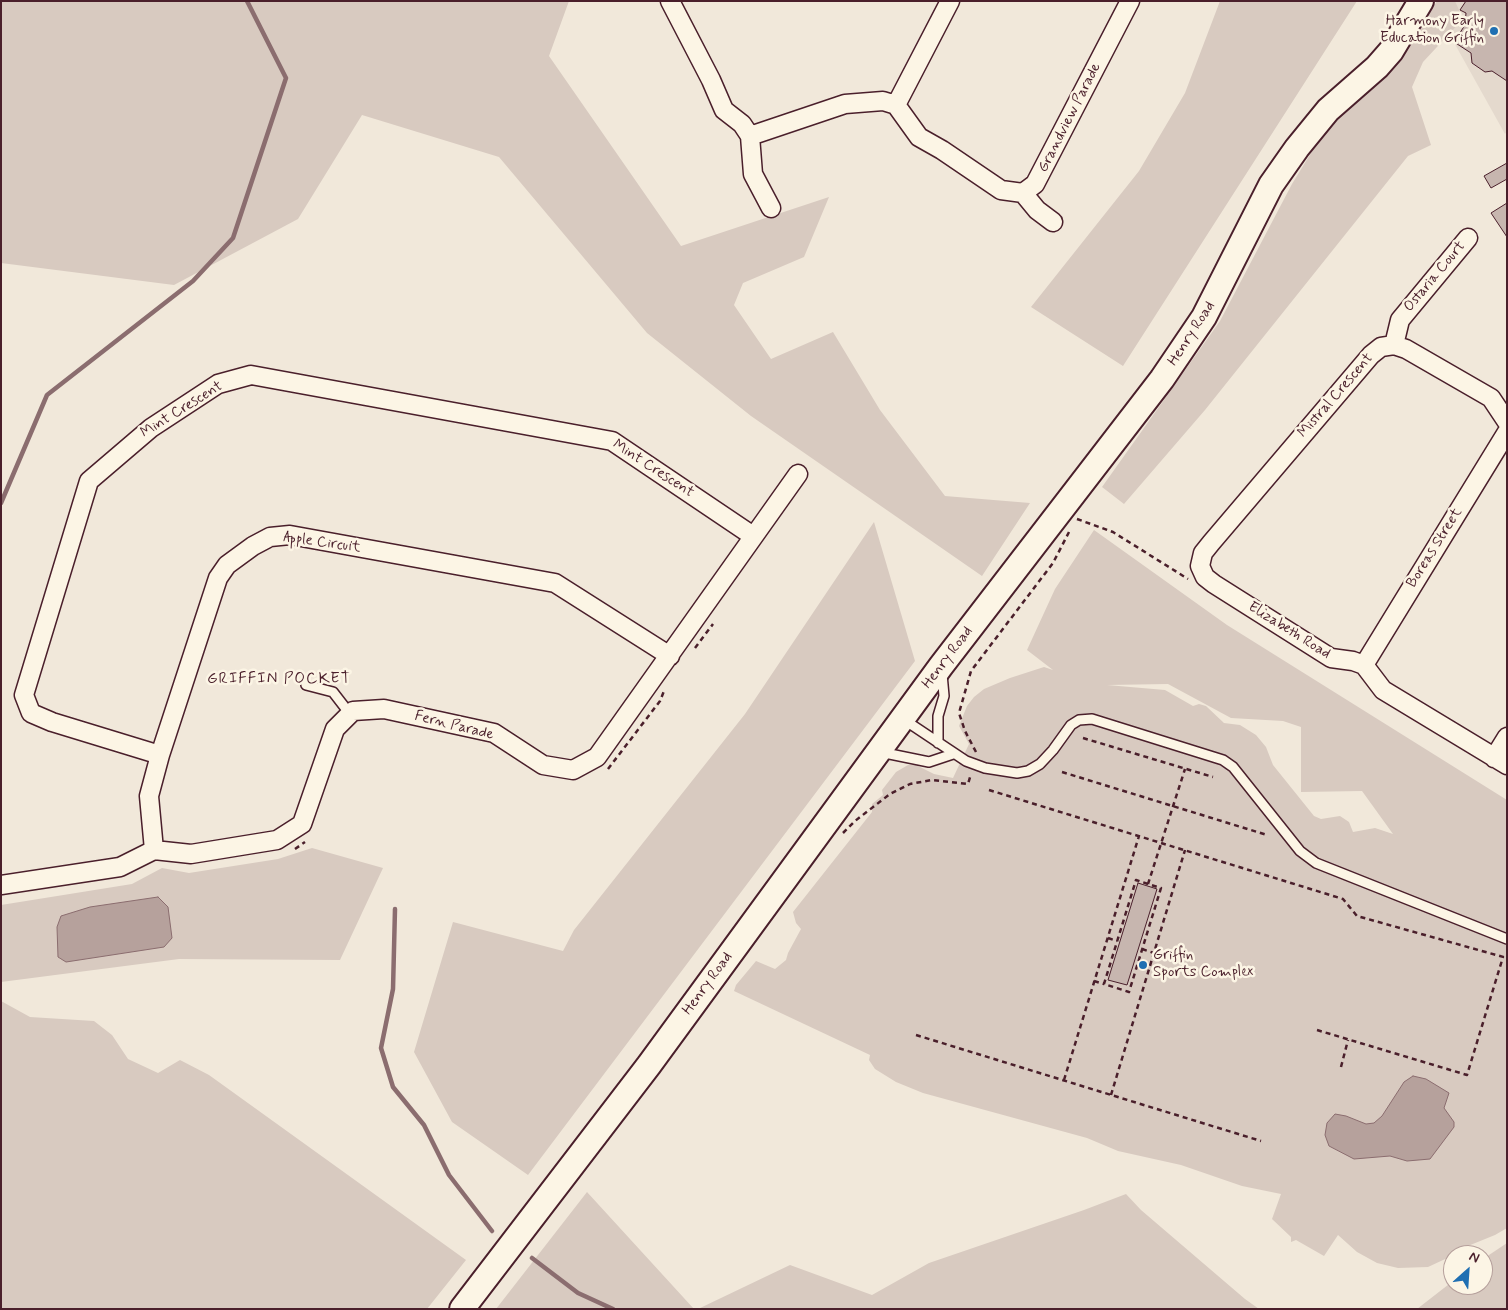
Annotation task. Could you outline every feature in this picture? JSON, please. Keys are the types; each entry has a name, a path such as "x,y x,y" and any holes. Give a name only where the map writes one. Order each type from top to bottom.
{"main road":[{"name":"Henry Road","path":"462,1309 648,1065 941,666 1184,349 1218,292 1272,185 1297,148 1328,110 1377,67 1391,51 1421,1"}],"street":[{"path":"670,1 712,80 724,110 742,124 750,136 753,174 770,208"},
{"path":"896,105 950,1"},
{"name":"Grandview Parade","path":"1023,193 1035,184 1130,1"},
{"path":"750,136 846,104 883,100 896,105 919,137 942,150 1001,190 1023,193 1037,210 1053,222"},
{"name":"Ostaria Court","path":"1394,346 1400,320 1468,238"},
{"path":"1394,346 1406,349 1491,398 1507,422"},
{"name":"Mistral Crescent","path":"1201,570 1201,558 1206,548 1370,355 1381,347 1394,346"},
{"name":"Mint Crescent","path":"160,755 52,722 31,713 24,695 89,481 151,428 218,384 251,375 612,441 754,536"},
{"name":"Boreas Street","path":"1364,665 1507,432"},
{"name":"Fern Parade","path":"350,714 353,711 384,709 494,733 543,765 573,770 597,757 798,474"},
{"name":"Apple Circuit","path":"154,850 150,796 160,755 218,578 227,565 253,546 270,537 290,535 555,583 670,656"},
{"name":"Elizabeth Road","path":"1201,570 1214,584 1330,658 1353,661 1364,665"},
{"path":"1364,665 1383,690 1500,762 1507,737"},
{"path":"1,885 120,867 154,850 191,854 278,840 302,824 335,729 350,714"}],"lane":[{"path":"938,743 938,716 944,696 941,666"},
{"path":"306,685 334,692 350,714"},
{"path":"903,719 953,754 975,765 1016,773 1028,771 1053,750 1070,725 1079,720 1092,719 1223,760 1233,767 1300,852 1316,863 1507,939"},
{"path":"879,752 909,756 928,762 953,754"}],"path":[{"path":"1079,512 1076,519 1113,532 1177,575 1194,582 1201,570"},
{"path":"838,840 855,821 890,794 910,784 932,780 968,784 975,765 976,754 959,713 971,671 1053,563 1072,527"},
{"path":"691,651 697,647 713,624"},
{"path":"607,770 613,766 660,701 666,687"},
{"path":"1083,738 1213,778"},
{"path":"1148,884 1174,806 1184,769"},
{"path":"1062,772 1266,835"},
{"path":"989,790 1343,899 1357,916 1505,958 1467,1076 1317,1030"},
{"path":"1064,1080 1139,836"},
{"path":"294,849 306,841"},
{"path":"1111,1095 1185,850"},
{"path":"1094,981 1129,992 1161,888 1136,880 1104,984"},
{"path":"1108,938 1117,941"},
{"path":"1142,949 1154,953"},
{"path":"916,1035 1261,1141"},
{"path":"1341,1067 1348,1040"}],"shaded area":[{"path":"1,1 569,1 549,56 681,246 829,197 804,257 743,283 734,305 771,359 833,332 880,410 945,496 1030,503 982,576 751,416 647,333 499,157 362,115 298,219 174,285 1,263"},
{"path":"1220,1 1357,1 1123,366 1031,307 1139,171 1185,93"},
{"path":"1437,1 1455,1 1463,19 1423,62 1412,87 1431,145 1408,156 1205,410 1124,504 1102,487 1220,321 1292,184 1314,148 1343,111 1386,72 1408,48"},
{"path":"1456,1 1507,1 1507,131 1505,134 1442,21"},
{"path":"874,522 915,661 528,1175 452,1122 414,1052 453,922 563,951 574,930 745,714"},
{"name":"Griffin Sports Complex","path":"1094,530 1227,625 1507,800 1507,1228 1470,1245 1443,1245 1443,1260 1428,1267 1398,1268 1377,1263 1357,1252 1338,1235 1324,1256 1296,1240 1291,1242 1291,1237 1272,1219 1281,1194 1242,1186 1181,1165 1118,1151 1087,1138 923,1093 896,1082 875,1069 869,1060 870,1055 734,991 736,985 756,961 775,969 786,960 801,929 796,923 793,912 872,812 872,804 883,795 882,790 896,772 908,765 916,765 934,774 953,778 969,744 959,726 967,706 974,697 984,689 1010,678 1044,667 1053,670 1027,650 1055,589","holes":["1168,684 1231,718 1283,721 1301,727 1301,792 1362,791 1393,834 1375,828 1353,832 1349,822 1340,816 1321,819 1314,816 1273,765 1266,747 1256,735 1240,725 1224,723 1206,706 1199,704 1193,706 1165,690 1107,685"]},
{"path":"312,848 383,868 340,960 179,959 1,982 1,905 132,884 162,868 189,873 278,859"},
{"path":"158,897 168,907 172,938 164,947 66,962 58,957 57,927 61,916 90,907"},
{"path":"1,1001 30,1017 94,1021 112,1035 128,1059 158,1073 180,1060 209,1075 466,1260 427,1309 1,1309"},
{"path":"1413,1076 1426,1079 1449,1093 1444,1108 1454,1122 1454,1127 1430,1159 1407,1161 1390,1156 1354,1159 1329,1146 1325,1135 1327,1123 1335,1114 1366,1124 1374,1123 1382,1116 1404,1082"},
{"path":"587,1192 694,1309 496,1309"},
{"path":"1126,1194 1141,1210 1259,1309 698,1309 790,1265 872,1295 929,1263"},
{"path":"1507,1243 1507,1309 1417,1309 1443,1289 1443,1295 1493,1295 1493,1252"}],"building":[{"path":"1466,1 1507,1 1507,81 1492,71 1485,72 1472,63 1471,53 1454,42 1465,25 1466,13 1460,10"},
{"path":"1507,163 1507,179 1491,188 1484,176"},
{"path":"1507,203 1507,237 1491,213"},
{"path":"1138,883 1157,889 1127,985 1108,980"}],"waterway":[{"path":"1,503 47,395 193,281 233,238 286,78 247,1"},
{"path":"395,909 393,989 381,1048 393,1087 424,1125 449,1175 492,1231"},
{"path":"532,1258 578,1293 613,1309"}],"place":[{"name":"Harmony Early Education Griffin","path":"1494,31"},
{"name":"Griffin Sports Complex","path":"1143,965"}],"district":[{"name":"GRIFFIN POCKET","path":"279,680"}]}
